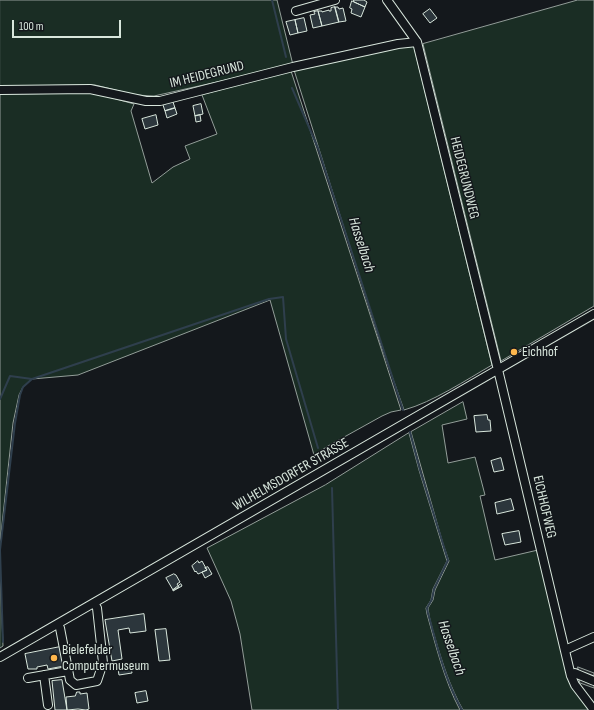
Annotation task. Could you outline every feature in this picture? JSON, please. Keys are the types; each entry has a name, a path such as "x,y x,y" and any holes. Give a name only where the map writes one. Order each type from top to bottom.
{"street":[{"path":"296,11 321,2 335,0"},
{"name":"HEIDEGRUNDWEG","path":"387,0 417,42 498,370"},
{"name":"IM HEIDEGRUND","path":"0,90 90,89 140,100 160,100 300,66 398,44 417,42"},
{"name":"WILHELMSDORFER STRASSE","path":"0,657 594,314"},
{"name":"EICHHOFWEG","path":"498,370 571,676 575,685 594,710"},
{"path":"58,624 70,680 76,685 97,681 103,663 97,608 94,603"},
{"path":"565,650 594,637"},
{"path":"28,678 68,671"},
{"path":"571,676 577,674 594,681"},
{"path":"44,675 48,705"}],"green space":[{"path":"0,0 277,0 293,65 154,96 136,95 95,85 0,86"},
{"path":"578,0 594,0 594,306 501,361 423,44"},
{"path":"408,45 414,47 492,365 438,396 404,410 382,348 294,70"},
{"path":"291,71 401,410 382,416 314,455 270,300 78,375 32,379 23,387 19,395 13,423 0,543 0,94 95,93 134,104 131,111 152,183 173,167 190,159 185,146 217,134 202,95"},
{"path":"463,402 467,419 442,425 448,463 475,457 485,495 480,496 495,560 538,550 569,679 590,710 463,710 450,683 434,634 428,608 433,600 435,590 449,561 411,432"},
{"path":"409,433 447,561 433,589 431,600 426,608 427,614 445,675 460,710 252,710 240,634 231,601 207,548 325,485"},
{"path":"0,569 3,646 0,648"}],"shaded area":[{"path":"578,667 594,673 594,688 580,683"}],"building":[{"path":"354,0 364,0 367,2 365,7 354,2"},
{"path":"352,1 365,7 361,17 351,13 352,9 350,8"},
{"path":"335,7 338,7 339,9 343,8 346,21 339,22"},
{"path":"335,7 339,22 322,26 318,11 331,11 331,8"},
{"path":"430,9 437,18 430,23 423,14"},
{"path":"318,11 322,26 313,28 310,15 315,14 314,12"},
{"path":"304,18 307,31 298,33 295,20"},
{"path":"295,20 298,33 290,35 286,22"},
{"path":"173,102 175,108 165,111 163,105"},
{"path":"201,104 203,114 195,116 193,106"},
{"path":"175,108 177,114 167,118 165,111"},
{"path":"156,115 158,125 145,129 142,119"},
{"path":"200,115 201,121 196,122 195,116"},
{"path":"487,415 488,420 490,420 491,431 476,432 474,416"},
{"path":"501,458 504,470 494,472 491,461"},
{"path":"511,499 514,510 497,514 495,503"},
{"path":"519,531 521,542 505,545 502,534"},
{"path":"198,561 199,563 202,561 207,570 198,574 192,566"},
{"path":"208,567 212,574 205,578 202,572 207,570 205,568"},
{"path":"174,574 180,582 177,584 179,587 173,590 166,578"},
{"path":"181,584 182,586 173,591 173,590"},
{"path":"144,614 146,631 130,633 129,628 118,630 122,659 112,661 105,620"},
{"path":"166,629 170,660 159,661 155,630"},
{"path":"60,647 64,666 48,669 47,665 37,667 37,669 28,669 25,654"},
{"path":"131,667 132,673 119,675 118,669"},
{"path":"62,680 67,710 55,710 52,681"},
{"path":"146,691 148,701 137,703 135,693"},
{"path":"77,692 80,692 80,694 87,693 89,709 67,710 66,697 75,696"}],"waterway":[{"name":"Hasselbach","path":"272,0 286,57"},
{"name":"Hasselbach","path":"292,88 318,148 403,410"},
{"path":"3,642 0,550 15,423 20,395 23,387 32,379 269,299 283,297 286,339 318,448"},
{"path":"0,399 10,376 32,379"},
{"name":"Hasselbach","path":"410,432 420,470 448,560 434,589 432,599 427,608 446,675 462,710"},
{"path":"332,488 338,710"}],"place":[{"name":"Eichhof","path":"514,352"},
{"name":"Bielefelder Computermuseum","path":"54,658"}]}
